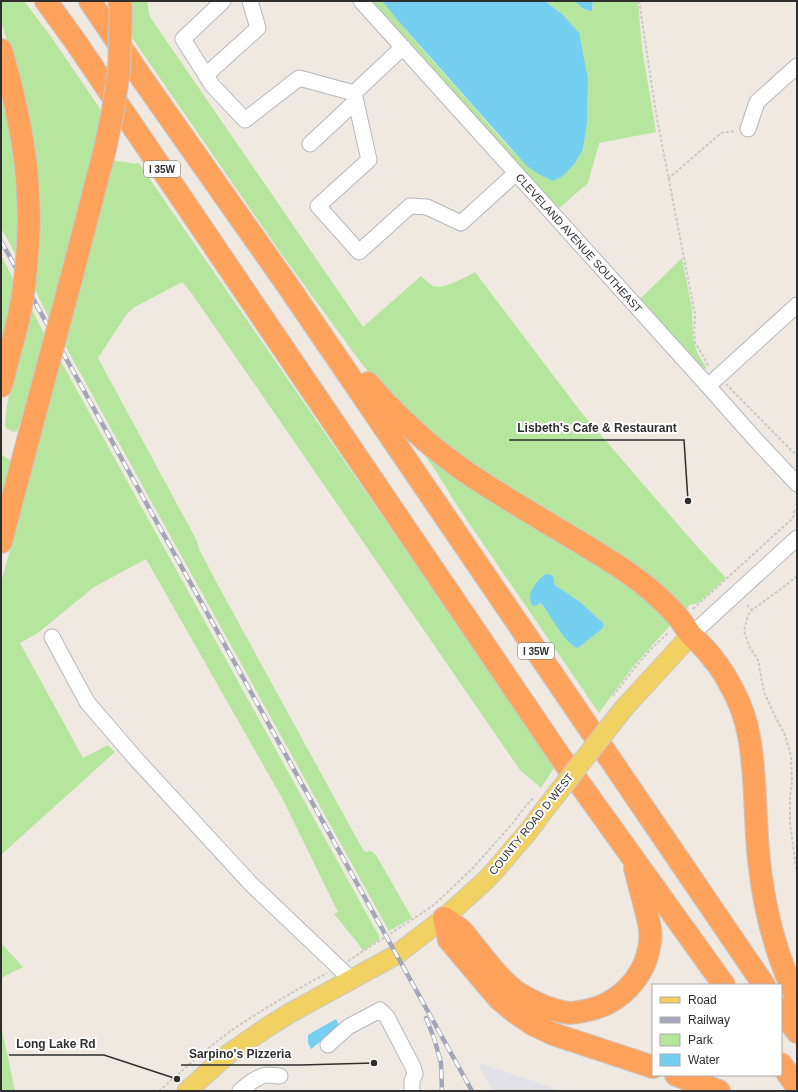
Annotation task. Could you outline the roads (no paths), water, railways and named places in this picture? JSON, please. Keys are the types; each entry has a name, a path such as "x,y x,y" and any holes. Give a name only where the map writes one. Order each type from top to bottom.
{"highway":[{"name":"I 35W","path":"46,1 79,47 555,749 723,984"},
{"name":"I 35W","path":"90,1 141,77 288,286 763,984"},
{"path":"1,542 105,150 119,71 119,1"},
{"path":"1,50 18,119 24,152 28,186 29,219 28,258 24,291 15,334 1,386"},
{"path":"288,286 330,334 381,399 434,448 492,489 631,575 677,616 714,660 726,677 737,697 745,718 750,738 759,860 764,893 770,923 779,955 797,999"},
{"path":"444,918 462,931 493,970 518,993 534,1002 557,1010 578,1012 592,1010 610,1002 626,990 636,979 648,954 650,928 631,855"},
{"path":"444,918 449,940 500,999 516,1013 534,1025 553,1034 652,1067"},
{"path":"782,1010 797,1032"},
{"path":"782,1065 797,1087"},
{"path":"679,1076 719,1091"}],"main road":[{"name":"COUNTY ROAD D WEST","path":"186,1091 227,1055 266,1028 290,1013 396,955 444,918 482,884 527,833 542,801 618,704 686,628"}],"street":[{"path":"223,1 183,39 212,85 245,120 299,78 355,97"},
{"path":"206,75 258,28 250,1"},
{"name":"CLEVELAND AVENUE SOUTHEAST","path":"361,1 516,173 714,381 755,439 797,484"},
{"path":"310,144 402,47"},
{"path":"748,129 757,102 797,66"},
{"path":"355,97 369,160 318,206 359,252 410,206 427,207 461,223 516,173"},
{"path":"714,381 797,305"},
{"name":"COUNTY ROAD D WEST","path":"686,628 797,538"},
{"path":"52,637 87,702 136,759 251,884 352,980"},
{"path":"328,1045 348,1027 380,1010 387,1017 413,1067 415,1074 412,1082 412,1091"},
{"path":"240,1091 265,1075 280,1076"}],"water":[{"path":"382,1 545,1 562,14 579,33 588,79 587,124 583,149 575,163 563,176 553,181 540,175 527,166"},
{"path":"574,1 593,1 592,11 584,9"},
{"path":"546,574 551,575 554,578 554,583 556,586 580,602 604,624 602,629 578,648 568,642 563,636 541,603 533,606 531,602 530,597 533,588"},
{"path":"336,1019 340,1027 311,1049 308,1043 308,1035"}],"railway":[{"path":"1,241 472,1091"},
{"path":"426,1018 434,1038 441,1063 442,1091"}],"place":[{"name":"Lisbeth's Cafe & Restaurant","path":"688,501"},
{"name":"Sarpino's Pizzeria","path":"374,1063"},
{"name":"Long Lake Rd","path":"177,1079"}]}
